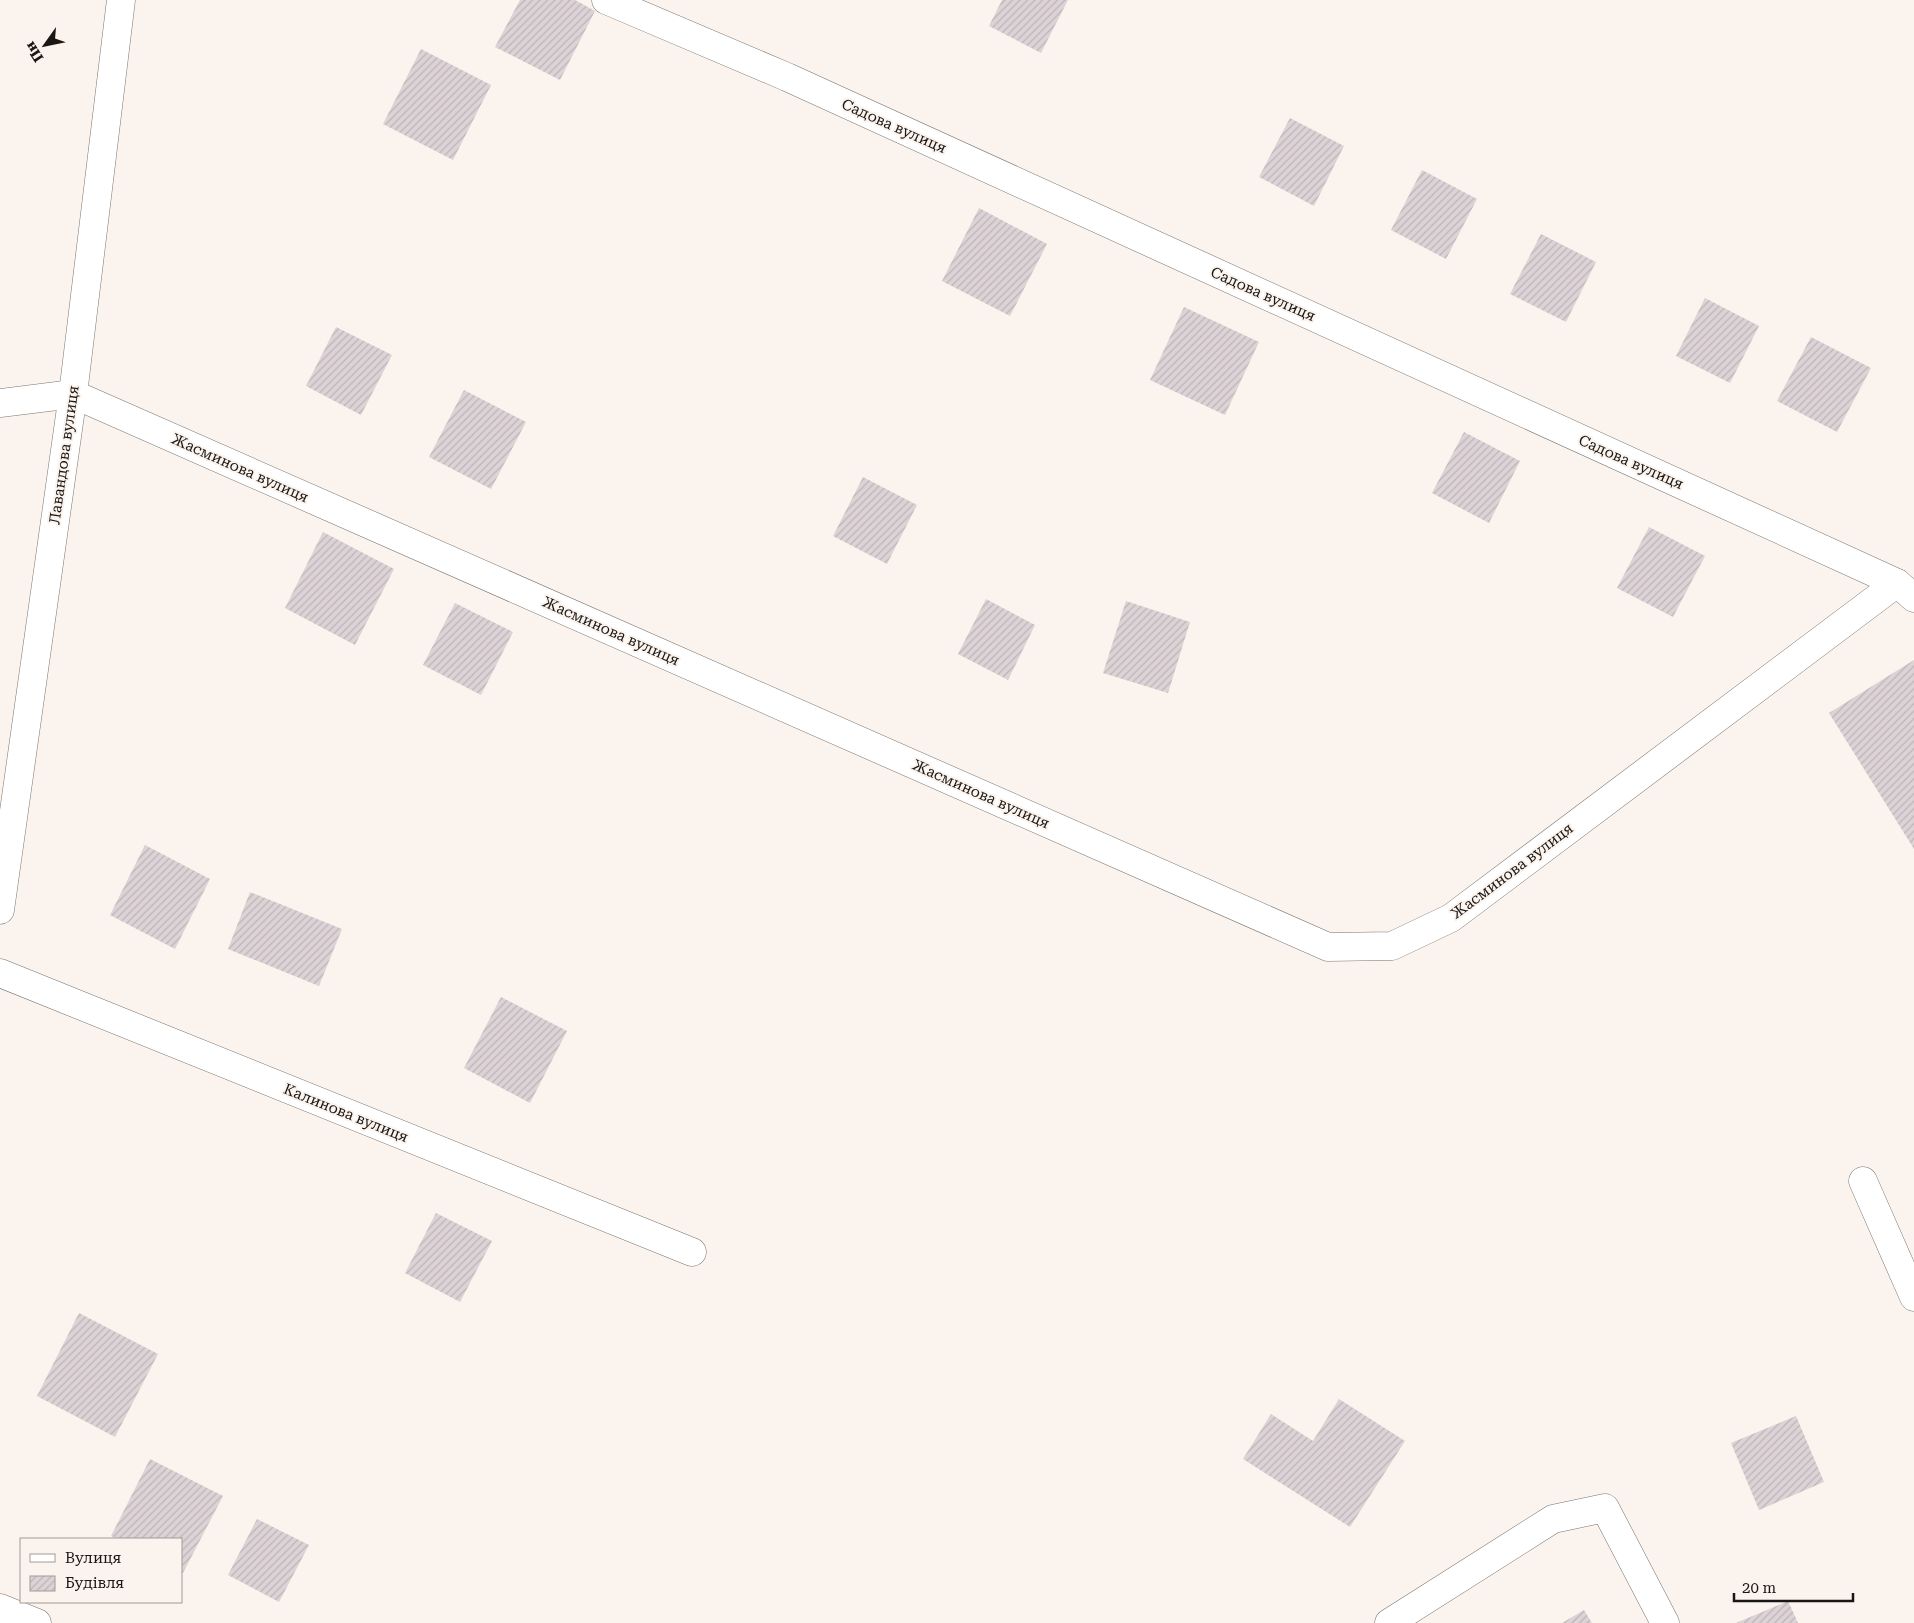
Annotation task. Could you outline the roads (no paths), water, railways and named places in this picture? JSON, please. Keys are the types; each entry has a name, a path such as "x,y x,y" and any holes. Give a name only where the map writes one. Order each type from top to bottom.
{"street":[{"name":"Лавандова вулиця","path":"0,910 73,394 121,0"},
{"name":"Садова вулиця","path":"606,0 787,77 1905,590"},
{"path":"0,403 73,394"},
{"name":"Жасминова вулиця","path":"73,394 1328,946 1392,946 1451,918 1905,590"},
{"name":"Калинова вулиця","path":"0,974 692,1252"},
{"path":"1863,1181 1914,1297"},
{"path":"1389,1623 1553,1519 1605,1508 1665,1623"},
{"path":"0,1608 37,1623"}]}
